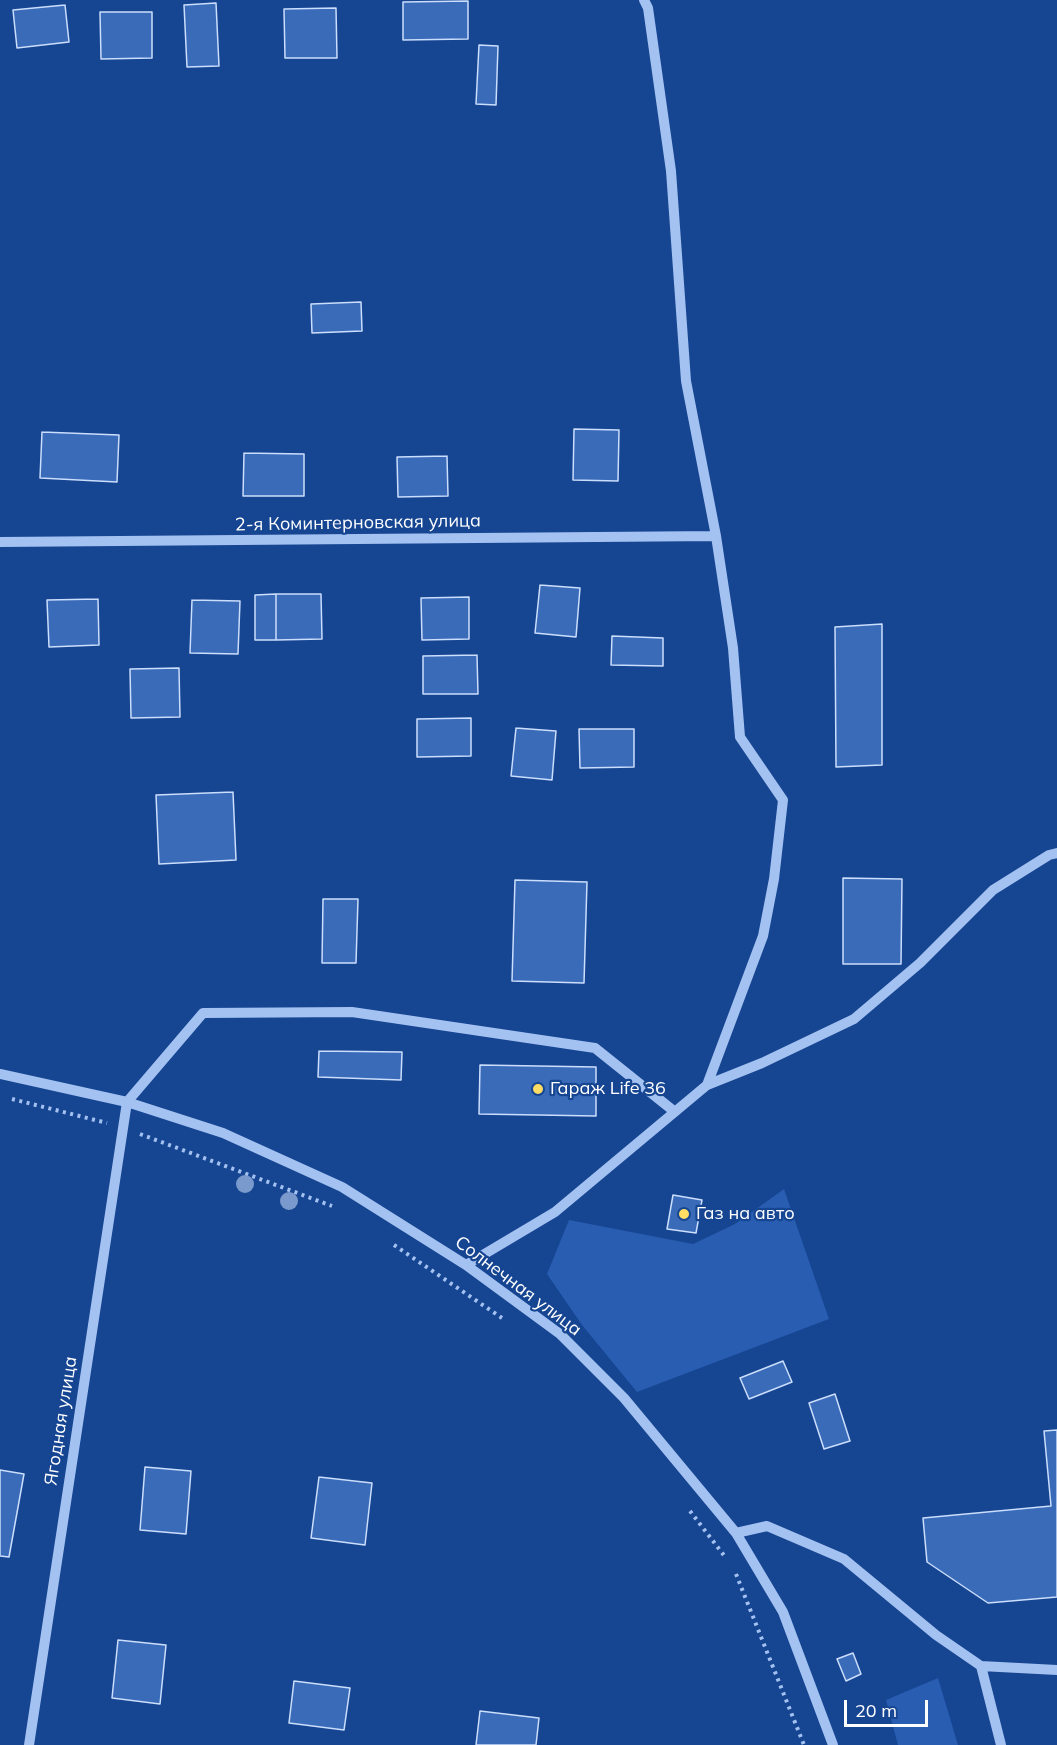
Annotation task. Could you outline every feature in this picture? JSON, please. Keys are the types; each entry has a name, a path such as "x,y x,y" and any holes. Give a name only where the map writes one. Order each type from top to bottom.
{"street":[{"path":"644,0 648,8 671,171 686,381 716,536 733,648 740,737 783,800 774,879 763,936 707,1085"},
{"name":"2-я Коминтерновская улица","path":"0,542 716,536"},
{"path":"465,1265 555,1212 707,1085 762,1063 854,1019 921,963 993,890 1049,855 1057,853"},
{"path":"127,1102 203,1013 352,1012 595,1047 675,1112"},
{"name":"Солнечная улица","path":"0,1074 127,1102 223,1133 342,1187 465,1265 560,1334 624,1398 736,1533 783,1612 833,1745"},
{"name":"Ягодная улица","path":"29,1745 127,1102"},
{"path":"736,1533 767,1526 843,1559 936,1635 981,1666 1057,1670"},
{"path":"981,1666 1001,1745"}],"path":[{"path":"11,1099 122,1127 340,1209"},
{"path":"388,1242 503,1319"},
{"path":"685,1505 733,1567 804,1745"}],"shaded area":[{"path":"784,1189 829,1319 637,1392 582,1325 547,1274 569,1220 693,1244 735,1224"},
{"path":"938,1678 958,1745 898,1745 886,1700"}],"building":[{"path":"468,1 468,39 403,40 403,2"},
{"path":"216,3 219,66 187,67 184,5"},
{"path":"65,5 69,42 17,48 13,10"},
{"path":"336,8 337,58 285,58 284,9"},
{"path":"100,12 152,12 152,58 101,59"},
{"path":"479,45 498,46 496,105 476,104"},
{"path":"361,302 362,331 312,333 311,304"},
{"path":"574,429 619,430 618,481 573,480"},
{"path":"42,432 119,435 117,482 40,478"},
{"path":"244,453 304,454 304,496 243,496"},
{"path":"447,456 448,496 398,497 397,457"},
{"path":"540,585 580,588 576,637 535,633"},
{"path":"276,594 321,594 322,639 276,640"},
{"path":"276,594 276,640 255,640 255,595"},
{"path":"469,597 469,639 422,640 421,598"},
{"path":"98,599 99,645 49,647 47,600"},
{"path":"192,600 240,601 238,654 190,653"},
{"path":"882,624 882,765 836,767 835,627"},
{"path":"612,636 663,638 663,666 611,665"},
{"path":"477,655 478,694 423,694 423,656"},
{"path":"179,668 180,717 131,718 130,669"},
{"path":"471,718 471,756 417,757 417,719"},
{"path":"516,728 556,731 552,780 511,776"},
{"path":"579,729 634,729 634,767 580,768"},
{"path":"233,792 236,860 159,864 156,795"},
{"path":"843,878 902,879 901,964 843,964"},
{"path":"515,880 587,882 584,983 512,981"},
{"path":"323,899 358,899 356,963 322,963"},
{"path":"319,1051 402,1052 401,1080 318,1077"},
{"path":"480,1065 596,1067 596,1116 479,1114"},
{"name":"Газ на авто","path":"673,1195 702,1200 696,1233 667,1229"},
{"path":"783,1361 792,1382 749,1399 740,1378"},
{"path":"835,1394 850,1441 824,1449 809,1403"},
{"path":"1057,1430 1057,1597 988,1603 927,1562 923,1518 1051,1506 1044,1431"},
{"path":"145,1467 191,1471 186,1534 140,1530"},
{"path":"0,1470 24,1474 9,1557 0,1556"},
{"path":"319,1477 372,1483 365,1545 311,1538"},
{"path":"118,1640 166,1645 160,1704 112,1698"},
{"path":"853,1653 861,1674 846,1681 837,1659"},
{"path":"294,1681 350,1688 344,1730 289,1723"},
{"path":"480,1711 539,1718 536,1745 476,1745"}],"place":[{"name":"Гараж Life 36","path":"538,1089"},
{"name":"Газ на авто","path":"684,1214"}]}
